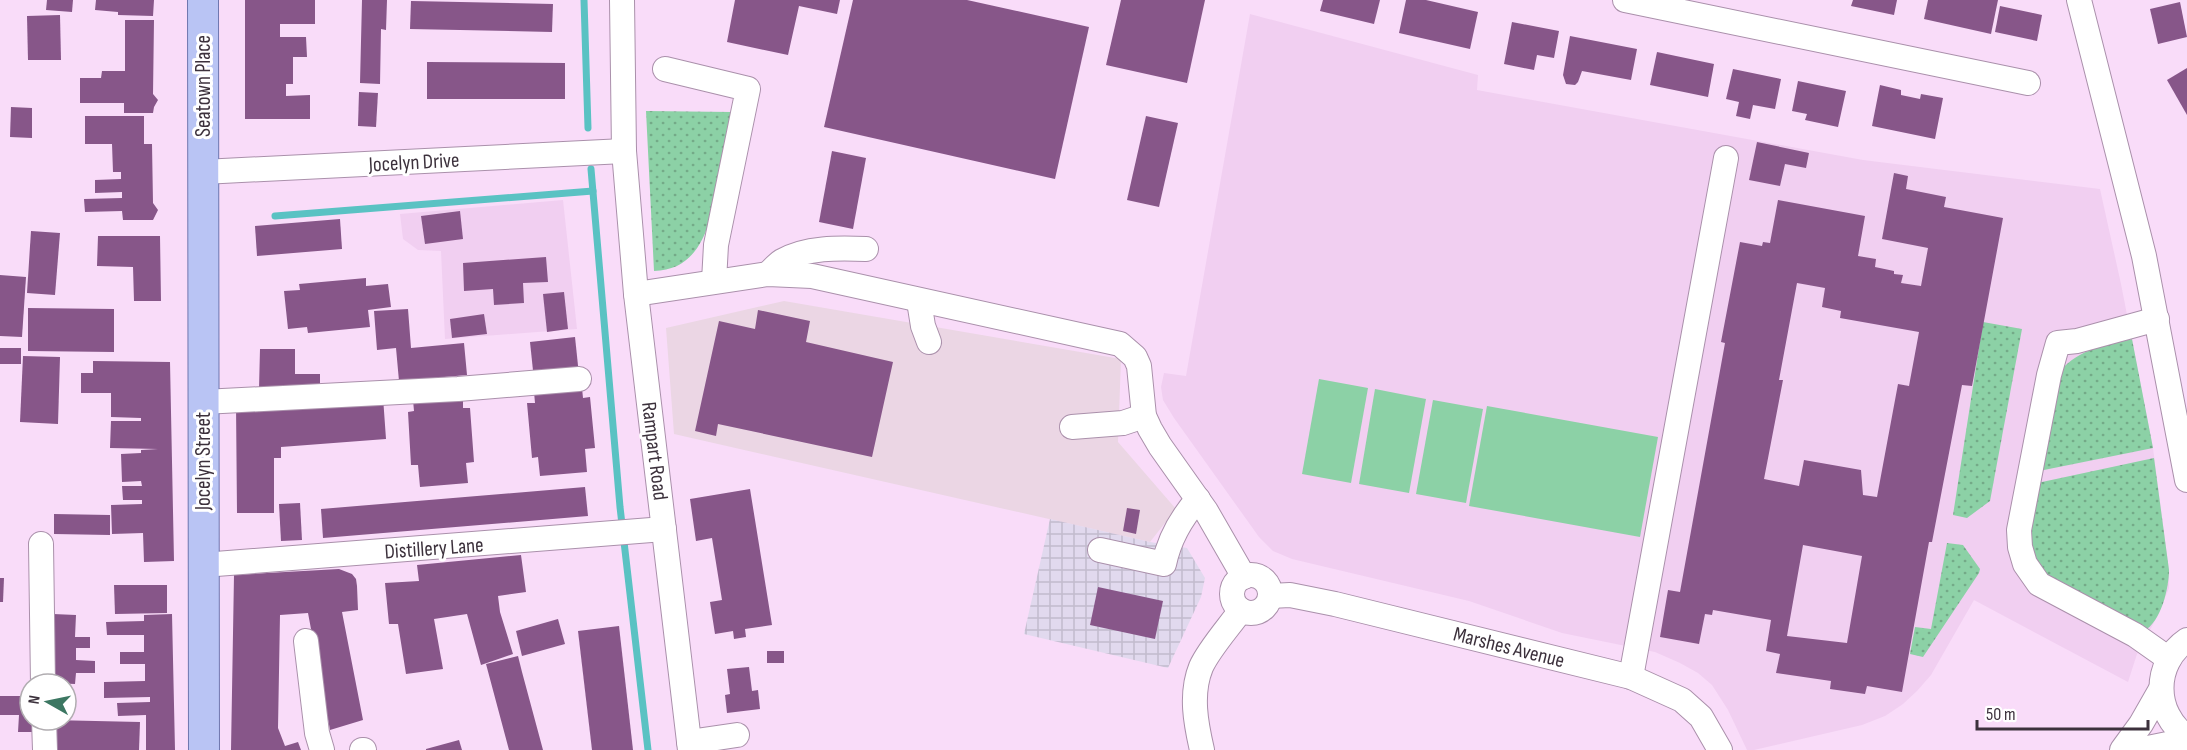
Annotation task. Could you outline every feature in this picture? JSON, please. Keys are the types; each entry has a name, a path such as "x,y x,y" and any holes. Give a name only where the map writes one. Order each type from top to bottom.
{"main road":[{"name":"Seatown Place","path":"203,0 203,172"},
{"name":"Jocelyn Street","path":"203,172 204,750"}],"street":[{"name":"Rampart Road","path":"622,0 624,151 636,294 690,746"},
{"path":"1625,0 2028,83"},
{"path":"2079,0 2144,256 2187,480"},
{"path":"666,69 748,89 716,245 714,281"},
{"name":"Jocelyn Drive","path":"203,172 624,151"},
{"path":"1631,676 1726,158"},
{"path":"768,274 782,261 803,254 832,248 866,249"},
{"path":"636,294 768,274 812,276 1120,344 1135,357 1139,366 1144,416 1160,446 1198,499 1244,577"},
{"path":"919,301 923,326 929,342"},
{"path":"2157,319 2078,341 2058,343 2049,375 2019,530 2025,564 2039,584 2135,635 2181,643 2162,679 2161,689 2166,713 2187,738"},
{"path":"202,402 458,389 579,379"},
{"path":"1072,427 1123,423 1144,416"},
{"path":"1100,550 1164,564 1185,514 1198,499"},
{"name":"Distillery Lane","path":"203,565 636,533 664,529"},
{"path":"41,544 43,672"},
{"path":"1250,575 1262,579 1266,583 1270,596 1262,609 1252,613 1241,610 1233,602 1232,590 1238,580 1244,577 1250,575"},
{"name":"Marshes Avenue","path":"1270,596 1290,595 1335,604 1631,676 1682,700 1701,717 1720,750"},
{"path":"1202,750 1195,720 1196,690 1201,667 1241,610"},
{"path":"306,641 322,750"},
{"path":"2122,750 2141,724 2161,689"},
{"path":"44,732 45,750"},
{"path":"690,746 737,735"},
{"path":"2138,750 2187,738"}],"shaded area":[{"path":"1250,14 1478,75 1477,90 1863,160 2100,189 2153,448 2169,570 2169,588 2158,615 2137,654 2128,682 1974,600 1931,675 1903,704 1885,716 1862,725 1747,750 1728,710 1712,685 1698,673 1655,652 1562,633 1469,601 1292,559 1273,551 1259,537 1174,418 1163,400 1161,387 1164,373 1186,376"},
{"path":"563,200 577,329 445,339 441,251 418,250 403,239 400,214"},
{"path":"784,301 1121,359 1118,442 1176,509 1150,542 674,434 666,328"},
{"path":"1050,519 1187,548 1205,578 1201,597 1168,668 1024,634"}],"green space":[{"path":"646,111 732,112 713,208 703,238 685,261 671,268 654,271"},
{"path":"1983,322 2022,329 1990,501 1967,518 1953,515"},
{"path":"2132,339 2153,448 2039,471 2060,371 2076,357 2085,353 2102,346"},
{"path":"1319,379 1368,388 1351,483 1302,474"},
{"path":"1375,389 1426,399 1409,493 1359,484"},
{"path":"1433,400 1483,409 1466,503 1416,494"},
{"path":"1487,406 1658,437 1640,537 1469,506"},
{"path":"2154,458 2169,577 2166,595 2159,612 2150,627 2144,631 2049,579 2033,554 2030,537 2037,481 2042,482"},
{"path":"1947,543 1963,545 1980,569 1979,573 1923,657 1910,654 1915,627 1931,629"}],"building":[{"path":"47,0 73,0 72,12 46,10"},
{"path":"96,0 154,0 153,16 118,15 118,12 95,10"},
{"path":"245,0 315,0 315,24 280,24 280,37 306,37 307,57 293,57 293,84 286,84 286,96 310,95 310,119 245,119"},
{"path":"362,0 387,0 386,30 381,29 380,84 360,83"},
{"path":"735,0 840,0 837,14 799,6 788,55 727,42"},
{"path":"853,0 967,0 1089,27 1055,179 824,127"},
{"path":"1121,0 1205,0 1187,83 1106,65"},
{"path":"1323,0 1380,0 1374,24 1320,11"},
{"path":"1406,0 1426,0 1478,12 1470,49 1399,33"},
{"path":"1853,0 1897,0 1894,15 1851,6"},
{"path":"1928,0 1998,0 1991,34 1924,19"},
{"path":"411,1 553,4 552,32 410,29"},
{"path":"2180,2 2187,37 2158,44 2150,9"},
{"path":"2000,6 2042,15 2037,41 1995,32"},
{"path":"60,15 61,60 28,60 27,16"},
{"path":"125,20 154,20 153,94 158,100 153,113 124,113 124,103 80,103 80,78 101,78 102,71 125,71"},
{"path":"1512,22 1559,31 1554,58 1537,55 1534,70 1504,64"},
{"path":"1570,36 1637,49 1631,80 1582,71 1575,85 1566,84 1563,75"},
{"path":"1657,52 1714,64 1708,97 1650,85"},
{"path":"427,62 565,63 565,99 427,99"},
{"path":"2187,68 2187,115 2167,80"},
{"path":"1733,69 1781,79 1775,109 1753,105 1750,119 1736,116 1739,102 1726,99"},
{"path":"1798,81 1846,91 1838,127 1805,120 1807,114 1792,111"},
{"path":"1880,85 1901,90 1901,95 1920,99 1921,94 1943,98 1935,139 1872,126"},
{"path":"359,92 378,93 376,127 358,126"},
{"path":"11,107 32,108 32,138 10,137"},
{"path":"85,116 144,116 144,144 152,144 153,203 158,210 153,220 123,220 122,211 85,212 84,199 122,198 122,192 95,193 95,180 121,179 121,172 113,172 112,144 85,144"},
{"path":"1146,116 1178,123 1159,207 1127,200"},
{"path":"1757,142 1809,153 1806,168 1785,164 1780,186 1749,180"},
{"path":"832,151 866,158 853,229 819,222"},
{"path":"1894,173 1908,176 1906,189 1946,197 1944,207 2003,218 1972,386 1962,385 1932,542 1929,542 1902,692 1867,686 1865,694 1830,689 1831,681 1776,673 1780,654 1766,651 1771,620 1713,610 1712,615 1705,614 1699,644 1660,637 1668,590 1680,592 1725,343 1721,342 1740,242 1762,246 1763,242 1770,243 1778,200 1865,216 1858,256 1876,259 1875,267 1903,275 1901,283 1921,286 1928,248 1882,239","holes":["1797,283 1825,288 1822,307 1841,311 1840,318 1919,332 1909,386 1898,384 1877,497 1863,495 1861,470 1804,460 1799,486 1764,479 1783,380 1779,380","1803,545 1862,556 1847,643 1787,636"]},
{"path":"460,211 463,239 425,244 421,216"},
{"path":"340,219 342,249 257,256 255,226"},
{"path":"31,231 60,233 55,295 27,293"},
{"path":"98,236 160,236 161,301 134,301 133,267 97,266"},
{"path":"546,257 548,282 523,283 524,303 494,305 493,289 464,291 463,263"},
{"path":"0,275 26,277 22,337 0,336"},
{"path":"366,278 366,286 388,284 391,307 368,310 370,327 308,333 307,327 288,329 284,291 300,290 299,284"},
{"path":"564,292 568,329 547,332 543,294"},
{"path":"28,308 114,309 114,352 28,351"},
{"path":"408,309 411,348 464,343 467,375 399,381 396,348 377,350 374,311"},
{"path":"758,310 810,321 806,342 893,362 872,457 718,424 716,436 695,431 719,321 755,329"},
{"path":"484,314 487,334 452,338 450,319"},
{"path":"575,337 579,375 534,380 530,342"},
{"path":"0,348 21,348 21,364 0,364"},
{"path":"260,349 295,349 295,374 320,374 320,389 259,389"},
{"path":"23,356 60,357 58,424 20,422"},
{"path":"93,361 170,362 174,561 144,562 143,533 112,534 111,505 142,504 142,500 123,500 122,486 142,486 141,481 122,482 121,454 158,449 110,448 111,421 141,421 141,418 111,417 111,393 81,393 81,373 93,373"},
{"path":"582,388 583,398 590,397 595,448 585,449 587,472 540,476 538,457 532,458 527,403 535,403 534,392"},
{"path":"463,396 463,408 470,408 474,462 466,463 468,483 420,487 418,465 411,465 408,412 414,411 413,400"},
{"path":"383,397 386,439 281,447 281,458 274,458 274,513 237,513 236,404"},
{"path":"585,487 588,516 323,538 321,509"},
{"path":"750,489 772,625 745,629 746,637 734,639 733,631 715,634 710,602 722,600 712,538 696,541 690,499"},
{"path":"300,503 302,540 281,541 279,504"},
{"path":"1127,508 1140,510 1136,534 1123,531"},
{"path":"54,514 110,515 110,535 54,534"},
{"path":"521,555 526,592 498,596 500,612 513,654 481,665 467,614 434,619 443,669 406,674 398,624 389,624 385,583 419,581 417,565"},
{"path":"339,569 352,574 356,579 358,610 342,612 363,720 330,730 308,613 280,615 278,728 285,746 298,742 301,750 231,750 234,575"},
{"path":"0,578 4,578 3,602 0,602"},
{"path":"114,585 167,585 167,613 115,614"},
{"path":"1098,587 1163,601 1155,639 1090,625"},
{"path":"53,614 76,615 75,637 90,637 90,648 76,648 76,660 95,661 95,673 52,672"},
{"path":"172,614 175,750 146,750 146,715 118,716 117,703 150,702 150,697 104,698 104,682 145,681 145,664 120,664 120,652 144,652 144,635 107,635 106,622 144,621 144,615"},
{"path":"558,619 565,644 522,656 516,631"},
{"path":"619,626 633,750 592,750 578,631"},
{"path":"767,651 784,651 784,663 767,663"},
{"path":"518,656 543,750 509,750 486,664"},
{"path":"749,667 752,691 758,690 760,709 727,713 725,695 730,694 727,669"},
{"path":"0,696 18,696 18,715 0,715"},
{"path":"78,721 140,722 139,750 50,750 51,732 78,732"},
{"path":"459,740 462,750 426,750 426,749"}],"waterway":[{"path":"584,0 588,128"},
{"path":"591,169 620,507 648,750"},
{"path":"275,216 593,191"}]}
